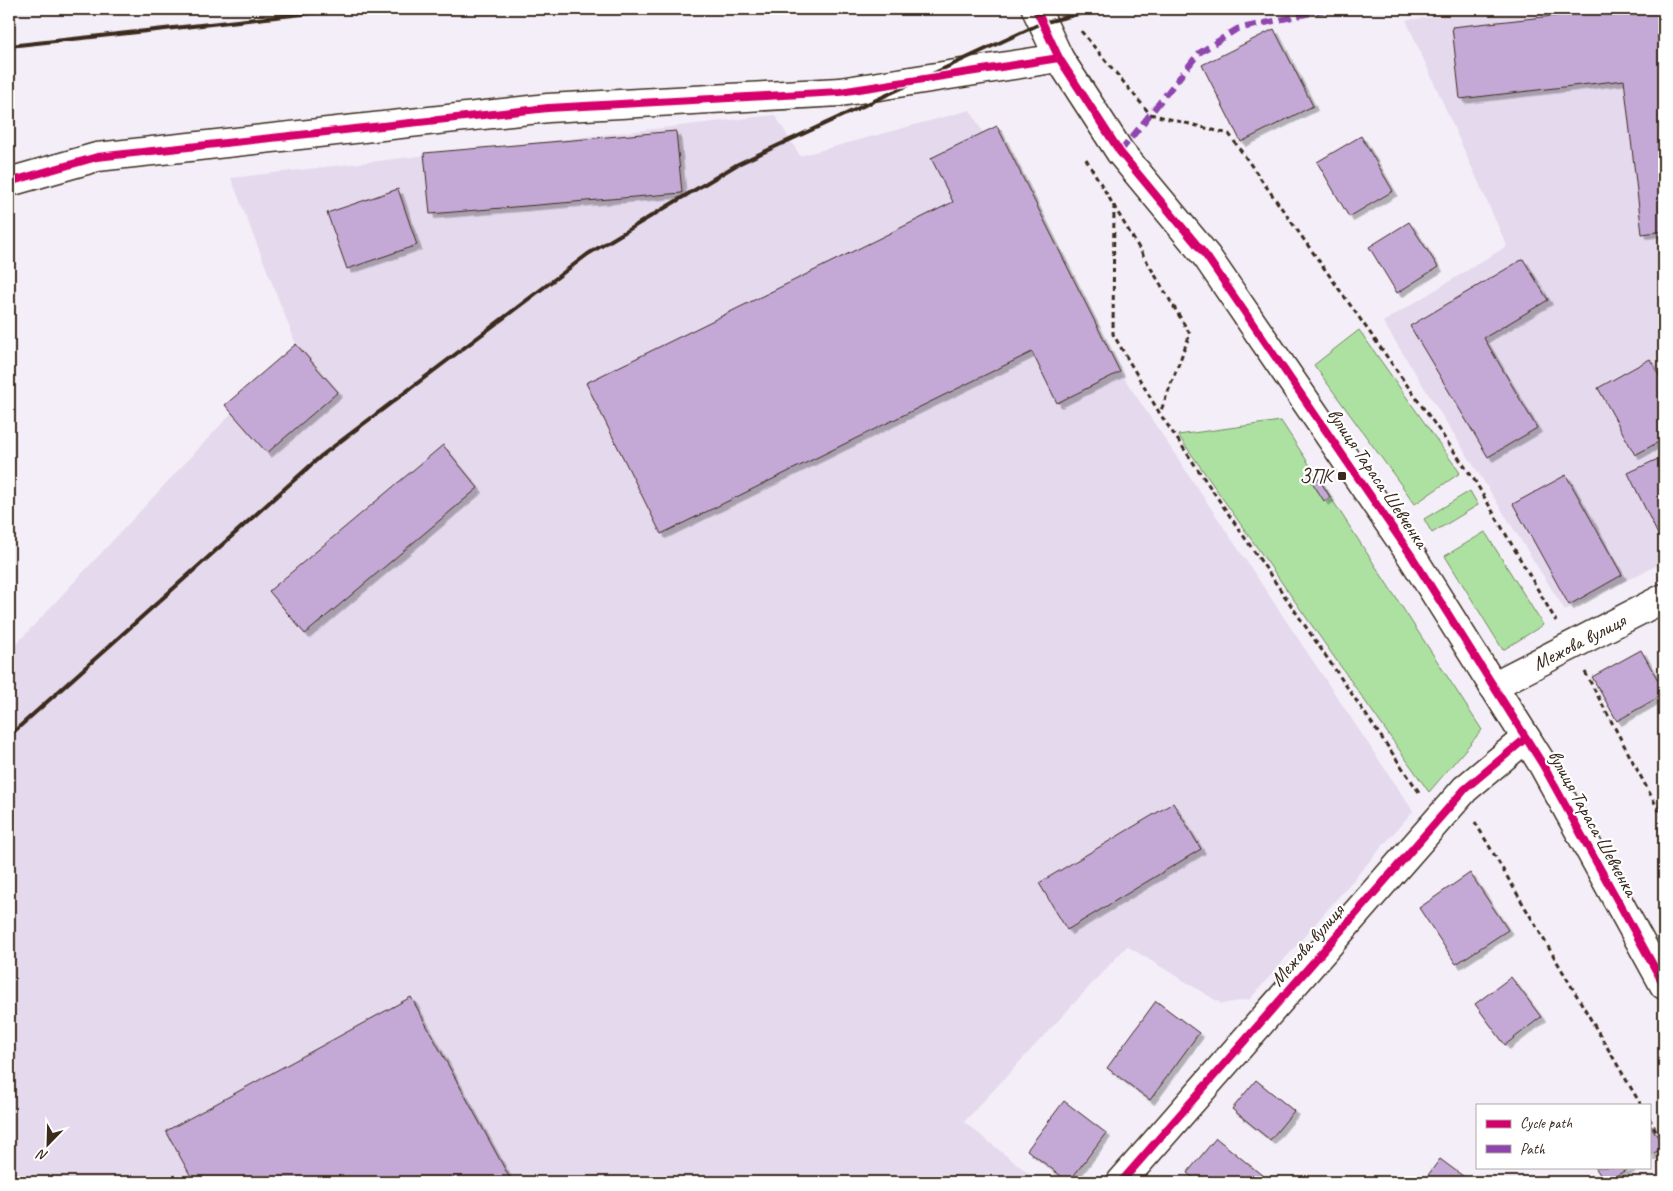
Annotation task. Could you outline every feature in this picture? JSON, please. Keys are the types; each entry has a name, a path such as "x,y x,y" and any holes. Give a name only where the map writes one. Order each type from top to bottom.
{"street":[{"name":"вулиця Тараса Шевченка","path":"1036,9 1059,58 1120,152 1207,258 1407,548 1543,764 1664,985"},
{"path":"9,182 97,157 548,108 840,92 1059,58"},
{"name":"Межова вулиця","path":"1493,686 1664,598"},
{"name":"Межова вулиця","path":"1121,1182 1465,789 1526,738"}],"path":[{"path":"1076,25 1150,114 1229,134 1475,481 1570,646 1664,820"},
{"path":"1084,155 1190,334 1160,414"},
{"path":"1114,205 1113,334 1160,414 1438,820"},
{"path":"1460,796 1640,1104"},
{"path":"1650,1120 1664,1144"}],"shaded area":[{"path":"1510,9 1664,9 1664,562 1565,610 1383,322 1507,246 1406,20"},
{"path":"970,110 1120,372 1413,811 1250,999 1222,1004 1127,946 964,1122 1039,1182 9,1182 9,652 296,344 231,178 775,115 800,156"}],"green space":[{"path":"1359,330 1460,473 1415,504 1314,365"},
{"path":"1281,421 1482,730 1429,792 1178,435"},
{"path":"1470,491 1478,505 1432,533 1424,519"},
{"path":"1485,532 1543,625 1503,650 1445,556"}],"building":[{"path":"1617,9 1664,9 1664,231 1642,234 1624,80 1460,99 1452,27"},
{"path":"1274,29 1313,106 1241,142 1202,65"},
{"path":"997,126 1120,372 1057,403 1032,352 661,534 586,383 953,202 931,158"},
{"path":"676,131 682,193 430,214 424,153"},
{"path":"1361,136 1393,191 1349,217 1317,162"},
{"path":"398,189 417,245 347,269 327,213"},
{"path":"1409,222 1438,267 1397,293 1369,247"},
{"path":"1523,259 1548,300 1484,338 1537,428 1488,457 1410,326"},
{"path":"296,344 338,392 267,453 225,405"},
{"path":"1650,359 1664,385 1664,439 1635,455 1598,388"},
{"path":"443,445 478,488 305,634 269,591"},
{"path":"1664,456 1664,547 1628,473"},
{"path":"1566,475 1622,575 1569,605 1513,504"},
{"path":"1319,479 1330,497 1324,501 1312,482"},
{"path":"1641,650 1664,694 1617,721 1592,677"},
{"path":"1173,803 1201,849 1067,930 1039,883"},
{"path":"1470,873 1508,930 1456,964 1419,908"},
{"path":"1511,977 1541,1017 1505,1045 1475,1004"},
{"path":"411,997 512,1182 194,1182 166,1131"},
{"path":"1156,1001 1199,1033 1150,1100 1107,1068"},
{"path":"1256,1080 1294,1111 1270,1140 1232,1109"},
{"path":"1064,1101 1106,1133 1069,1182 1027,1150"},
{"path":"1650,1125 1664,1147 1650,1155"},
{"path":"1216,1138 1263,1176 1258,1182 1198,1182 1187,1173"},
{"path":"1440,1159 1471,1182 1423,1182"},
{"path":"1596,1168 1629,1168 1606,1182"}],"railway":[{"path":"9,46 348,9"},
{"path":"9,736 321,456 588,254 738,164 1042,23 1098,9"}],"marked path":[{"path":"1120,152 1199,53 1237,29 1330,9"}],"cycle path":[{"path":"1036,9 1059,58 1120,152 1207,257 1411,555 1543,765 1664,985"},
{"path":"9,182 97,157 548,108 840,92 1059,58"},
{"path":"1121,1182 1465,789 1526,738"}],"place":[{"name":"ЗПК","path":"1342,476"}]}
